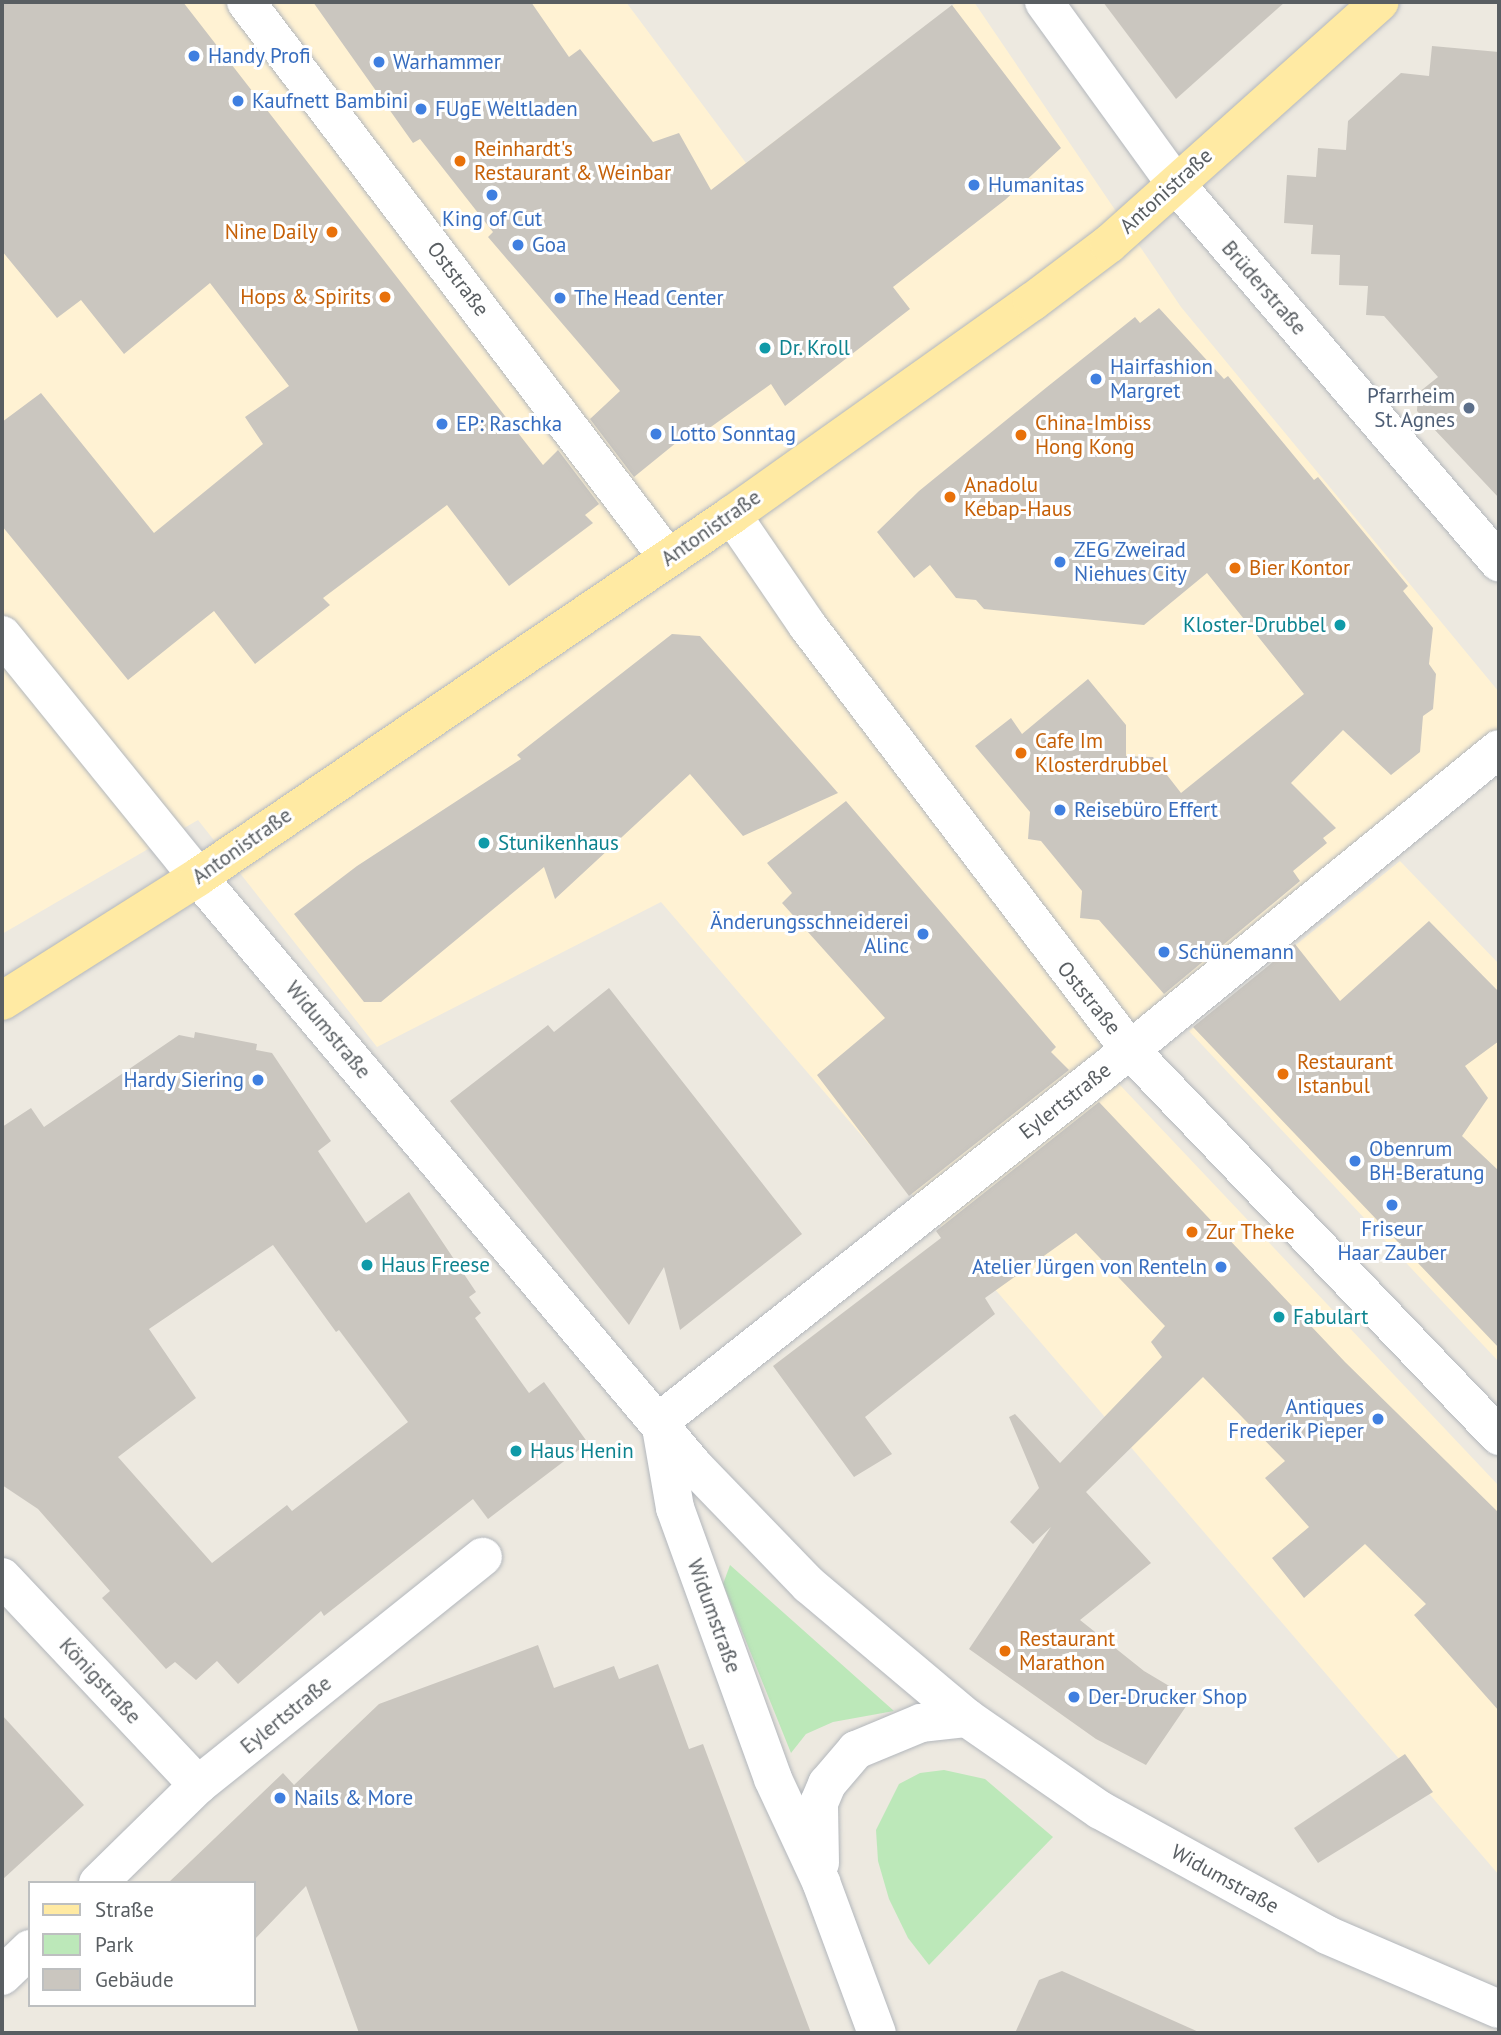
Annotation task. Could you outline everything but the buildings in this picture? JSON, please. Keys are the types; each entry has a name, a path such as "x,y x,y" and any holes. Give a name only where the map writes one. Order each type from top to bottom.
{"main road":[{"name":"Antonistraße","path":"2,1001 198,877 732,515 1076,269 1380,2"}],"street":[{"name":"Oststraße","path":"246,2 668,558"},
{"name":"Brüderstraße","path":"1044,2 1175,183 1499,563"},
{"name":"Oststraße","path":"732,515 807,625 1130,1050 1499,1436"},
{"name":"Widumstraße","path":"2,635 198,877 660,1421 694,1466 809,1585 967,1718 1100,1810 1327,1936 1499,2009"},
{"name":"Eylertstraße","path":"660,1421 1130,1050 1499,749"},
{"name":"Widumstraße","path":"660,1421 675,1508 773,1779 821,1882 877,2033"},
{"name":"Eylertstraße","path":"100,1881 198,1785 483,1557"},
{"name":"Königstraße","path":"2,1577 198,1785"},
{"name":"Widumstraße","path":"821,1882 819,1802 827,1784 856,1750 920,1723 967,1718"},
{"path":"2,1976 28,1951"}],"shaded area":[{"path":"2,2 626,2 746,163 957,2 974,2 1181,307 1499,692 1499,730 917,1200 661,902 377,1047 198,820 2,934"},
{"path":"1400,861 1499,964 1499,1362 1189,1031"},
{"path":"1119,1084 1499,1486 1499,1875 938,1223"}],"green space":[{"path":"730,1565 894,1711 833,1722 806,1734 791,1753 723,1584"},
{"path":"944,1770 985,1779 1053,1837 929,1965 908,1938 889,1899 878,1861 876,1830 899,1784 920,1773"}],"place":[{"name":"Handy Profi","path":"194,56"},
{"name":"Warhammer","path":"379,62"},
{"name":"Kaufnett Bambini","path":"238,101"},
{"name":"FUgE Weltladen","path":"421,109"},
{"name":"Reinhardt's Restaurant & Weinbar","path":"460,161"},
{"name":"Humanitas","path":"974,185"},
{"name":"King of Cut","path":"492,195"},
{"name":"Nine Daily","path":"332,232"},
{"name":"Goa","path":"518,245"},
{"name":"Hops & Spirits","path":"385,297"},
{"name":"The Head Center","path":"560,298"},
{"name":"Dr. Kroll","path":"765,348"},
{"name":"Hairfashion Margret","path":"1096,379"},
{"name":"Pfarrheim St. Agnes","path":"1469,408"},
{"name":"EP: Raschka","path":"442,424"},
{"name":"Lotto Sonntag","path":"656,434"},
{"name":"China-Imbiss Hong Kong","path":"1021,435"},
{"name":"Anadolu Kebap-Haus","path":"950,497"},
{"name":"ZEG Zweirad Niehues City","path":"1060,562"},
{"name":"Bier Kontor","path":"1235,568"},
{"name":"Kloster-Drubbel","path":"1340,625"},
{"name":"Cafe Im Klosterdrubbel","path":"1021,753"},
{"name":"Reisebüro Effert","path":"1060,810"},
{"name":"Stunikenhaus","path":"484,843"},
{"name":"Änderungsschneiderei Alinc","path":"923,934"},
{"name":"Schünemann","path":"1164,952"},
{"name":"Restaurant Istanbul","path":"1283,1074"},
{"name":"Hardy Siering","path":"258,1080"},
{"name":"Obenrum BH-Beratung","path":"1355,1161"},
{"name":"Friseur Haar Zauber","path":"1392,1205"},
{"name":"Zur Theke","path":"1192,1232"},
{"name":"Haus Freese","path":"367,1265"},
{"name":"Atelier Jürgen von Renteln","path":"1221,1267"},
{"name":"Fabulart","path":"1279,1317"},
{"name":"Antiques Frederik Pieper","path":"1378,1419"},
{"name":"Haus Henin","path":"516,1451"},
{"name":"Restaurant Marathon","path":"1005,1651"},
{"name":"Der-Drucker Shop","path":"1074,1697"},
{"name":"Nails & More","path":"280,1798"}]}
